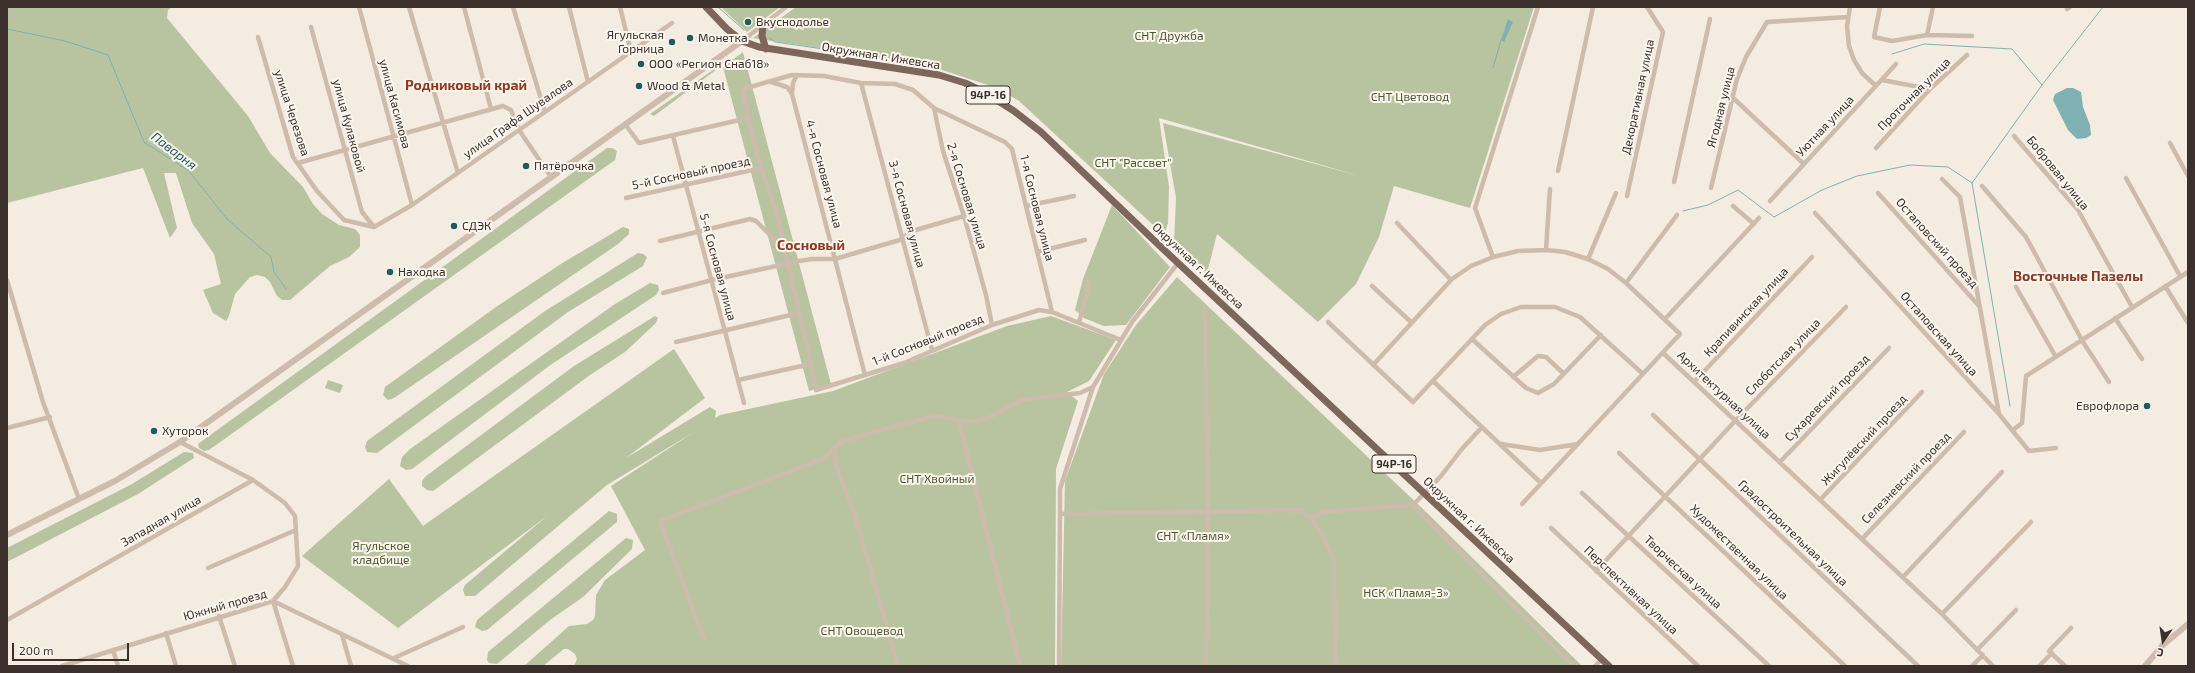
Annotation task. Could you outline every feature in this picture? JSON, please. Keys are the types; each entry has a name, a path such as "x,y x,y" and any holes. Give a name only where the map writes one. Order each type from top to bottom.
{"main road":[{"name":"Окружная г. Ижевска","path":"706,7 727,30 742,40 766,49 939,75 965,83 984,92 1014,111 1041,132 1178,263 1609,666"},
{"path":"763,25 762,36 766,49"}],"street":[{"name":"улица Касимова","path":"359,7 412,206"},
{"path":"409,7 458,173"},
{"path":"464,7 490,109"},
{"path":"513,7 545,112"},
{"path":"569,7 588,82"},
{"path":"620,7 631,52"},
{"path":"7,535 115,480 180,442 763,25 786,7"},
{"path":"1493,257 1475,208 1538,7"},
{"path":"1558,171 1593,7"},
{"name":"Декоративная улица","path":"1627,196 1663,32 1647,7"},
{"path":"1850,7 1848,17 1849,46 1854,60 1862,73 1876,86"},
{"path":"1880,7 1874,37 1892,41 1927,35 1972,36"},
{"path":"1927,35 1933,7"},
{"name":"Ягодная улица","path":"1711,188 1732,97 1743,63 1767,22 1848,17"},
{"path":"1674,182 1710,19"},
{"name":"улица Графа Шувалова","path":"374,227 412,206 672,23"},
{"name":"улица Кулаковой","path":"311,27 362,212 374,227"},
{"name":"улица Черезова","path":"258,37 293,157 317,191 344,220 374,227"},
{"name":"Проточная улица","path":"1876,148 1930,89 1967,55"},
{"name":"Уютная улица","path":"1770,201 1896,64"},
{"path":"792,94 793,83 797,75"},
{"path":"738,380 811,364 777,214 761,168 748,118 743,89 768,81 797,75 824,76 861,83 882,83 904,87 918,94 934,108"},
{"path":"1882,80 1930,89"},
{"path":"768,81 787,87 792,94"},
{"name":"3-я Сосновая улица","path":"861,83 932,350"},
{"name":"4-я Сосновая улица","path":"792,94 865,375"},
{"path":"1732,97 1804,164"},
{"path":"298,163 503,106 508,107 519,130 551,177"},
{"name":"1-я Сосновая улица","path":"934,108 1009,145 1014,154 1052,312"},
{"name":"2-я Сосновая улица","path":"934,108 943,151 964,216 986,295 992,325"},
{"path":"625,124 639,143 748,118"},
{"name":"5-я Сосновая улица","path":"673,136 744,403"},
{"name":"Бобровая улица","path":"2014,136 2078,210 2132,307"},
{"path":"2170,143 2188,176"},
{"name":"5-й Сосновый проезд","path":"626,198 761,168"},
{"path":"2126,178 2180,276"},
{"path":"1942,179 1960,197 1999,414"},
{"path":"1982,186 2026,237 2082,341 2109,382"},
{"path":"1546,250 1550,189"},
{"path":"1588,259 1616,193"},
{"name":"Остаповский проезд","path":"1878,193 1980,307"},
{"path":"1026,206 1074,196"},
{"path":"1733,206 1754,224"},
{"name":"Остаповская улица","path":"1815,213 1999,414 2029,451 2056,448"},
{"path":"1626,283 1677,215"},
{"path":"664,293 712,280 812,259 835,259 903,239 909,232 964,216"},
{"path":"1665,319 1759,218"},
{"path":"660,241 753,220 756,221 785,250"},
{"path":"1397,223 1451,280"},
{"path":"1037,252 1085,240"},
{"name":"Архитектурная улица","path":"1373,365 1451,280 1471,266 1493,257 1518,251 1546,250 1565,252 1588,259 1608,269 1626,283 1680,334 1663,353 1903,577 1993,666"},
{"name":"Крапивинская улица","path":"1694,382 1812,257"},
{"path":"1058,666 1060,489 1093,387 1132,322 1178,263"},
{"path":"2013,430 2022,423 2026,376 2188,272"},
{"path":"7,280 43,402 50,417 79,499"},
{"path":"1079,323 1088,288 1087,280"},
{"path":"1372,286 1412,322"},
{"path":"2016,286 2056,356"},
{"path":"2165,286 2188,322"},
{"path":"1328,322 1413,402 1472,339 1501,314 1521,307 1538,305 1556,307 1569,311 1580,317 1643,374"},
{"name":"Слоботская улица","path":"1596,571 1702,459 1735,421 1846,307"},
{"path":"1205,309 1207,511 1206,666"},
{"name":"1-й Сосновый проезд","path":"811,364 816,390 904,363 992,325 1033,311 1052,312"},
{"path":"1052,312 1121,340"},
{"path":"676,342 799,313"},
{"path":"2115,318 2142,359"},
{"path":"1472,339 1526,388 1538,392 1550,388 1601,335"},
{"name":"Сухаревский проезд","path":"1780,462 1889,348"},
{"path":"1522,504 1663,353"},
{"path":"1513,377 1538,356 1546,357 1564,374"},
{"path":"1433,381 1541,483"},
{"path":"704,638 660,521 825,458 842,441 934,416 973,422 990,417 1021,400 1080,393 1093,387"},
{"name":"Жигулёвский проезд","path":"1820,500 1922,392"},
{"name":"Градостроительная улица","path":"1653,415 1702,459 1918,666"},
{"path":"7,428 50,417"},
{"path":"959,421 1020,666"},
{"path":"1311,518 1322,512 1413,505 1425,494 1482,427"},
{"name":"Селезневский проезд","path":"1862,539 1964,432"},
{"path":"180,442 253,480 271,491 292,510 295,516 298,566 285,587 273,601 293,666"},
{"path":"1500,444 1540,450 1578,444"},
{"path":"834,448 836,466 855,515 898,666"},
{"name":"Художественная улица","path":"1619,453 1845,666"},
{"path":"1903,577 2002,472"},
{"name":"Западная улица","path":"7,620 253,480"},
{"name":"Творческая улица","path":"1582,493 1769,666"},
{"path":"1413,505 1440,534 1574,666"},
{"path":"1060,514 1301,510 1311,518 1323,536 1334,561 1334,666"},
{"path":"1942,614 2031,522"},
{"name":"Перспективная улица","path":"1551,528 1698,666"},
{"path":"208,568 296,530"},
{"name":"Южный проезд","path":"62,666 219,616 273,601 408,666"},
{"path":"1978,650 2016,610"},
{"path":"219,616 235,666"},
{"path":"2145,666 2163,645 2188,624"},
{"path":"394,658 463,627"},
{"path":"2065,666 2049,651 2071,628"},
{"path":"166,633 176,666"},
{"path":"342,635 351,666"},
{"path":"113,650 118,666"},
{"path":"2040,666 2052,653"},
{"path":"1972,666 1982,656"},
{"path":"1595,666 1602,659"}],"green space":[{"path":"7,7 172,7 168,10 167,18 248,116 270,153 303,187 313,204 322,214 339,225 355,229 360,235 360,247 349,257 330,266 290,300 282,300 277,296 270,282 265,277 257,275 250,277 235,294 229,316 226,321 213,313 203,290 221,284 214,254 192,223 176,173 164,173 177,228 170,238 143,168 7,203"},
{"path":"721,7 780,7 747,32"},
{"path":"796,7 1534,7 1470,208 1394,186 1379,237 1356,284 1318,322 1217,234 1207,273 1174,244 1176,198 1163,123 1360,176 1159,118 1169,187 1168,223 1164,235 1019,101 997,88 921,63 753,38"},
{"path":"743,52 831,384 809,391 723,67"},
{"path":"720,65 720,67 654,116 650,114"},
{"path":"607,148 612,148 617,151 615,160 209,450 204,451 199,448 198,444 202,441"},
{"path":"1112,205 1170,267 1126,325 1104,326 1084,318 1075,310 1083,279"},
{"path":"623,227 629,229 629,234 618,244 394,398 388,400 383,395 385,387 496,307 564,262"},
{"path":"638,253 647,257 643,266 568,312 377,453 367,452 365,447 367,441 545,311"},
{"name":"СНТ «Пламя»","path":"1177,277 1424,510 1582,666 1061,666 1065,481 1104,374 1136,325"},
{"path":"650,283 658,285 659,290 656,295 549,366 412,469 406,470 400,466 402,457 410,449 615,304"},
{"path":"655,316 658,318 656,323 625,352 590,375 433,491 427,490 422,486 422,481 426,476 574,366"},
{"name":"СНТ Хвойный","path":"1051,316 1116,340 1089,381 1067,392 1078,401 1056,469 1055,666 574,666 577,659 575,654 568,649 564,649 543,666 524,666 569,626 587,624 593,620 595,616 596,595 605,580 645,550 611,486 694,432 607,485 475,596 465,596 463,590 465,585 547,516 398,628 302,556 389,479 423,526 674,349 705,398 626,458 710,407 716,411 715,418 720,415 833,391 1007,326"},
{"path":"328,380 343,385 340,393 325,388"},
{"path":"184,452 193,453 194,458 138,494 7,562 7,548 132,484"},
{"path":"609,511 617,514 617,522 487,630 482,631 475,627 477,620"},
{"path":"626,538 633,540 632,549 583,597 550,620 497,664 489,663 487,660 488,652"}],"water":[{"path":"1508,19 1513,22 1504,42 1501,40"},
{"path":"2067,88 2073,88 2081,92 2083,107 2090,125 2091,135 2086,138 2077,139 2068,130 2053,100 2055,94"}],"waterway":[{"path":"718,7 744,30"},
{"path":"2010,406 1972,183 2042,85 2103,7"},
{"name":"Паварня","path":"7,29 65,41 108,55 144,142 189,171 227,219 271,257 274,272 286,289"},
{"path":"769,38 775,42 886,58"},
{"path":"1493,68 1501,40"},
{"path":"1892,54 1924,44 2012,49 2042,85"},
{"path":"1683,211 1708,205 1738,190 1774,217 1822,190 1857,176 1910,165 1948,167 1972,183"}],"place":[{"name":"Вкуснодолье","path":"748,22"},
{"name":"Монетка","path":"690,38"},
{"name":"Ягульская Горница","path":"672,42"},
{"name":"ООО «Регион Снаб18»","path":"641,64"},
{"name":"Wood & Metal","path":"639,86"},
{"name":"Пятёрочка","path":"526,166"},
{"name":"СДЭК","path":"454,226"},
{"name":"Находка","path":"390,272"},
{"name":"Еврофлора","path":"2147,406"},
{"name":"Хуторок","path":"154,431"}],"district":[{"name":"Родниковый край","path":"466,85"},
{"name":"Сосновый","path":"811,245"},
{"name":"Восточные Пазелы","path":"2078,276"}],"park label":[{"name":"СНТ Дружба","path":"1169,36"},
{"name":"СНТ Цветовод","path":"1410,97"},
{"name":"СНТ \"Рассвет\"","path":"1133,163"},
{"name":"Ягульское кладбище","path":"381,553"},
{"name":"НСК «Пламя-3»","path":"1406,593"},
{"name":"СНТ Овощевод","path":"862,631"}]}
